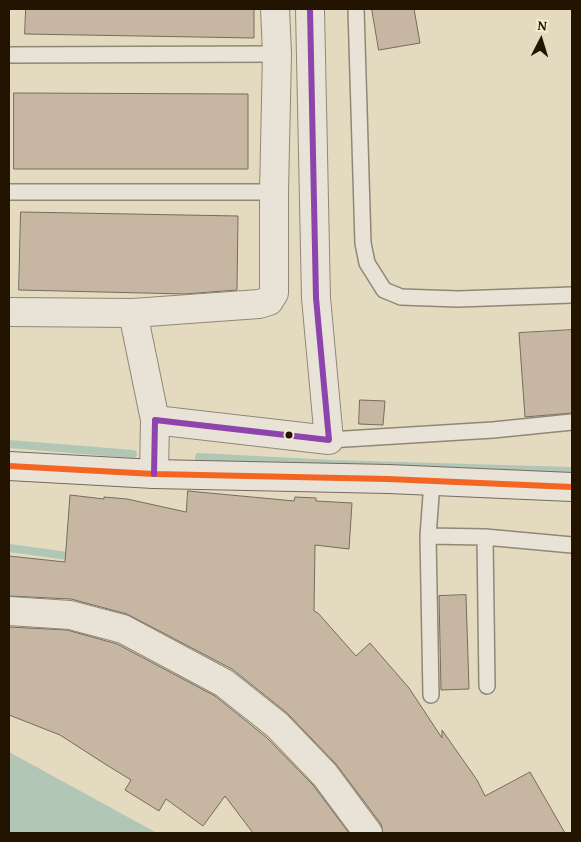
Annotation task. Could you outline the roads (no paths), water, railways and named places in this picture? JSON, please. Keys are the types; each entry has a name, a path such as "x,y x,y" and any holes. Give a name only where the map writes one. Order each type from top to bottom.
{"street":[{"path":"9,312 133,313 259,304 269,301 274,293 277,54 275,9"},
{"path":"156,420 329,440 316,298 310,9"},
{"path":"133,313 156,420 154,466"},
{"path":"9,466 154,466 432,482 572,487"},
{"path":"9,611 70,614 123,629 224,683 277,725 325,775 368,833"}],"lane":[{"path":"356,9 362,243 367,263 384,290 401,297 449,299 572,295"},
{"path":"9,55 277,54"},
{"path":"9,192 274,192"},
{"path":"329,440 493,430 572,422"},
{"path":"431,695 428,536 432,482"},
{"path":"428,536 485,538 572,545"},
{"path":"485,538 487,686"}],"waterway":[{"path":"9,444 133,454"},
{"path":"199,457 333,464 572,471"},
{"path":"9,548 75,557"}]}
